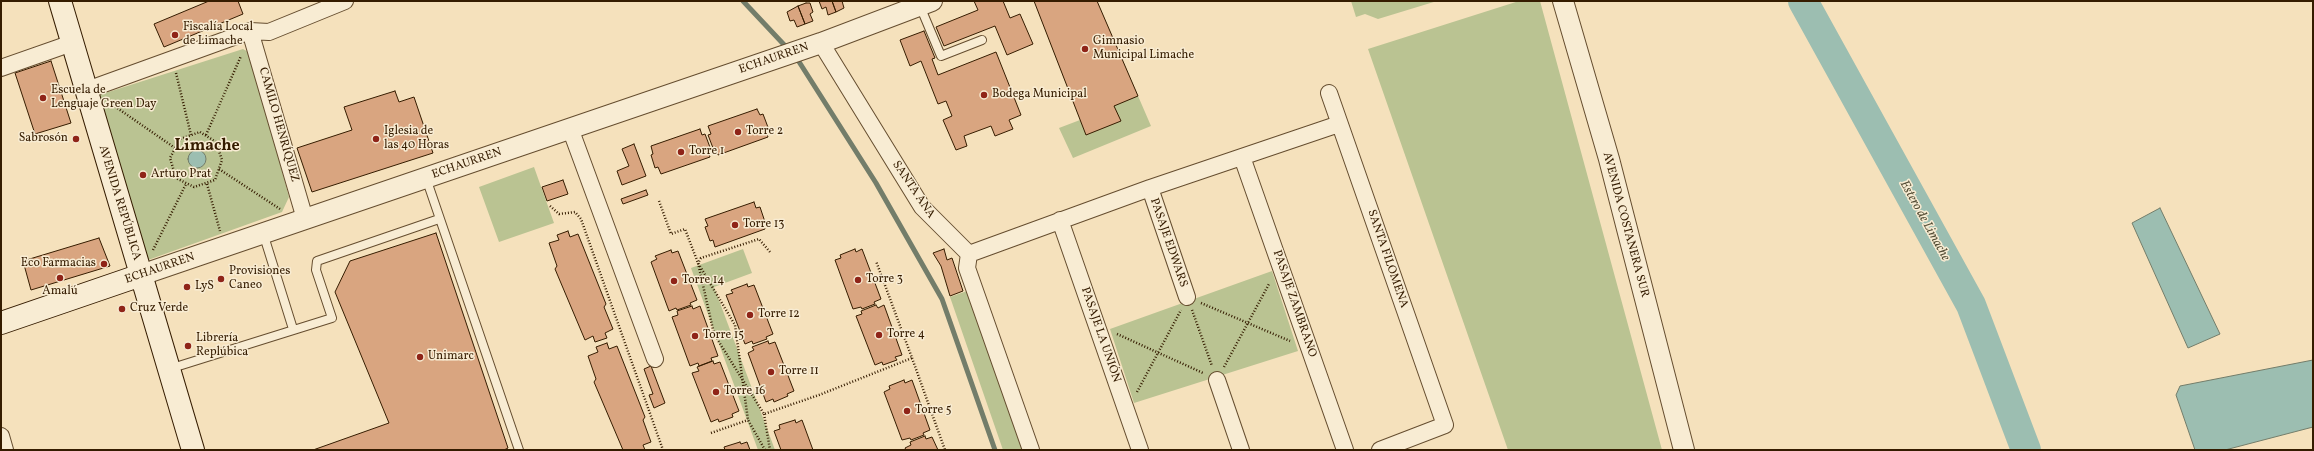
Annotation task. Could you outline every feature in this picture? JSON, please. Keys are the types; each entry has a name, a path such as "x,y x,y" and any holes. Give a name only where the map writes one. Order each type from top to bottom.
{"main road":[{"name":"AVENIDA REPÚBLICA","path":"60,1 193,450"},
{"name":"ECHAURREN","path":"1,323 141,275"}],"street":[{"path":"87,90 250,31 270,32 345,1"},
{"name":"AVENIDA COSTANERA SUR","path":"1563,1 1608,159 1684,450"},
{"name":"ECHAURREN","path":"141,275 821,43 926,3"},
{"name":"CAMILO HENRÍQUEZ","path":"250,31 305,219"},
{"path":"1,68 72,43"},
{"name":"SANTA ANA","path":"821,43 922,207 969,254"},
{"name":"SANTA FILOMENA","path":"1330,93 1339,124 1444,425 1380,450"},
{"path":"1031,450 966,268 966,259 969,254 1150,188 1339,124"},
{"path":"570,128 655,359"},
{"name":"PASAJE ZAMBRANO","path":"1242,157 1345,450"},
{"name":"PASAJE EDWARS","path":"1150,188 1187,297"},
{"name":"PASAJE LA UNIÓN","path":"1060,220 1140,450"},
{"path":"1217,380 1241,450"},
{"path":"1,436 5,450"}],"lane":[{"path":"926,3 941,56 982,40"},
{"path":"426,178 519,450"},
{"path":"168,369 332,318 316,270 317,261 439,219"},
{"path":"263,233 293,329"}],"path":[{"path":"206,135 250,31"},
{"path":"173,59 191,135"},
{"path":"87,90 110,103 175,148"},
{"path":"200,132 216,142 222,160 215,180 194,187 176,178 170,158 180,139 191,135 200,132"},
{"path":"219,169 281,209 305,219"},
{"path":"207,183 225,246"},
{"path":"141,275 186,184"},
{"path":"659,201 672,234 685,229 698,263 714,334 764,414 770,450"},
{"path":"550,206 559,214 575,212 581,219 662,450"},
{"path":"698,263 701,258 759,239 770,252"},
{"path":"876,261 945,450"},
{"path":"698,263 735,325 748,420 765,450"},
{"path":"1217,380 1280,265"},
{"path":"1187,297 1247,324 1309,348"},
{"path":"1127,412 1187,297"},
{"path":"1187,297 1217,380"},
{"path":"1096,324 1217,380"},
{"path":"764,414 826,392 912,358"},
{"path":"711,433 748,420"}],"green space":[{"name":"Gimnasio Municipal Limache","path":"1034,1 1097,1 1151,126 1073,158 1059,128 1080,120"},
{"path":"1351,1 1437,1 1378,19 1365,14 1356,17"},
{"path":"1519,1 1540,1 1662,450 1508,450 1368,49"},
{"path":"243,49 250,53 289,197 282,212 148,260 96,96"},
{"path":"534,167 554,223 499,242 479,187"},
{"path":"743,249 752,273 714,287 775,450 758,450 691,268"},
{"path":"1272,271 1298,351 1134,403 1110,329"},
{"path":"967,291 1023,450 1003,450 950,297"}],"shaded area":[{"path":"197,150 203,153 206,159 203,165 197,168 191,165 188,159 191,153"},
{"path":"2160,208 2220,334 2188,348 2132,223"},
{"path":"2313,360 2313,427 2225,450 2195,450 2176,395 2180,386"}],"building":[{"name":"Fiscalía Local de Limache","path":"209,1 238,1 243,14 164,47 154,24"},
{"path":"819,1 832,1 836,12 828,15 826,7 822,9"},
{"path":"832,1 842,1 844,8 836,12"},
{"path":"974,1 1003,1 1010,18 1020,14 1033,44 1007,55 995,26 944,46 936,27 978,10"},
{"name":"Gimnasio Municipal Limache","path":"1034,1 1097,1 1138,96 1114,106 1121,121 1086,135"},
{"path":"810,3 813,12 810,14 813,21 805,24 798,6"},
{"path":"798,6 805,24 797,27 794,20 790,21 787,12"},
{"path":"924,31 935,58 932,59 938,75 996,52 1021,115 1009,120 1013,129 995,136 991,126 964,136 967,146 956,150 943,120 952,116 946,101 938,104 921,61 910,66 900,40"},
{"name":"Escuela de Lenguaje Green Day","path":"51,61 71,123 35,134 15,73"},
{"name":"Iglesia de las 40 Horas","path":"395,91 399,102 414,97 433,153 312,192 297,148 352,130 344,107"},
{"name":"Torre 2","path":"757,109 760,115 763,114 769,130 766,131 768,137 718,155 716,147 713,148 708,135 711,134 708,126"},
{"name":"Torre 1","path":"700,129 702,135 705,134 711,150 708,151 710,157 661,174 658,167 655,168 651,155 653,154 651,146"},
{"path":"634,144 646,176 622,185 617,171 629,166 622,149"},
{"path":"563,180 568,194 547,201 542,187"},
{"path":"646,190 648,195 623,204 621,199"},
{"name":"Torre 13","path":"754,202 756,208 760,207 765,222 763,223 765,229 715,247 713,240 710,241 705,227 708,226 705,219"},
{"path":"568,231 570,237 578,234 606,304 604,307 613,329 605,333 607,338 595,342 593,336 585,340 555,269 557,266 549,243 559,240 557,235"},
{"name":"Unimarc","path":"436,233 508,448 504,450 313,450 389,423 335,292 350,261"},
{"path":"99,238 110,266 31,290 23,261"},
{"name":"Torre 3","path":"855,249 856,252 862,249 881,299 874,302 875,304 862,309 861,307 853,309 835,260 841,258 840,255"},
{"path":"944,249 947,260 952,258 963,291 950,296 941,266 933,253"},
{"name":"Torre 14","path":"671,250 672,253 678,251 697,300 690,303 691,305 669,311 651,262 657,259 655,256"},
{"name":"Torre 12","path":"747,284 748,287 754,285 773,334 766,337 767,339 753,344 752,341 745,344 726,295 733,293 731,290"},
{"name":"Torre 4","path":"876,305 878,308 884,305 902,355 895,357 897,360 883,365 882,362 875,365 856,316 862,314 861,311"},
{"name":"Torre 15","path":"692,306 693,309 700,306 718,356 711,358 712,361 699,366 698,363 690,366 672,317 678,315 677,311"},
{"name":"Torre 11","path":"768,341 769,344 775,342 794,391 787,394 788,396 774,402 773,399 766,402 748,353 754,350 752,347"},
{"path":"607,343 609,349 617,346 645,417 643,420 651,442 643,445 645,450 623,450 594,382 596,379 588,356 598,352 596,347"},
{"name":"Torre 16","path":"713,361 714,364 720,362 739,411 732,414 733,417 719,422 718,419 711,422 692,373 699,371 697,367"},
{"path":"651,366 665,403 654,408 649,395 653,394 644,369"},
{"name":"Torre 5","path":"904,380 905,383 912,380 930,430 923,433 924,435 911,440 910,438 902,440 884,392 890,389 889,386"},
{"path":"795,420 796,423 802,420 813,450 781,450 774,431 780,429 779,425"},
{"path":"925,436 926,439 932,437 938,450 906,450 905,448 911,445 910,442"},
{"path":"740,442 741,444 747,442 750,450 725,450 724,447"}],"waterway":[{"path":"743,1 789,50"},
{"name":"Estero de Limache","path":"1803,1 1971,305 2026,450"},
{"path":"796,57 876,183 942,299 995,450"}],"place":[{"name":"Fiscalía Local de Limache","path":"175,35"},
{"name":"Gimnasio Municipal Limache","path":"1085,49"},
{"name":"Bodega Municipal","path":"984,95"},
{"name":"Escuela de Lenguaje Green Day","path":"43,98"},
{"name":"Torre 2","path":"738,132"},
{"name":"Sabrosón","path":"76,139"},
{"name":"Iglesia de las 40 Horas","path":"376,139"},
{"name":"Torre 1","path":"681,152"},
{"name":"Arturo Prat","path":"143,175"},
{"name":"Torre 13","path":"735,225"},
{"name":"Eco Farmacias","path":"104,264"},
{"name":"Amalú","path":"60,278"},
{"name":"Provisiones Caneo","path":"221,279"},
{"name":"Torre 3","path":"858,280"},
{"name":"Torre 14","path":"674,281"},
{"name":"LyS","path":"187,287"},
{"name":"Cruz Verde","path":"122,309"},
{"name":"Torre 12","path":"750,315"},
{"name":"Torre 4","path":"879,335"},
{"name":"Torre 15","path":"695,336"},
{"name":"Librería Replúbica","path":"188,346"},
{"name":"Unimarc","path":"420,357"},
{"name":"Torre 11","path":"771,372"},
{"name":"Torre 16","path":"716,392"},
{"name":"Torre 5","path":"907,411"}],"district":[{"name":"Limache","path":"207,147"}]}
